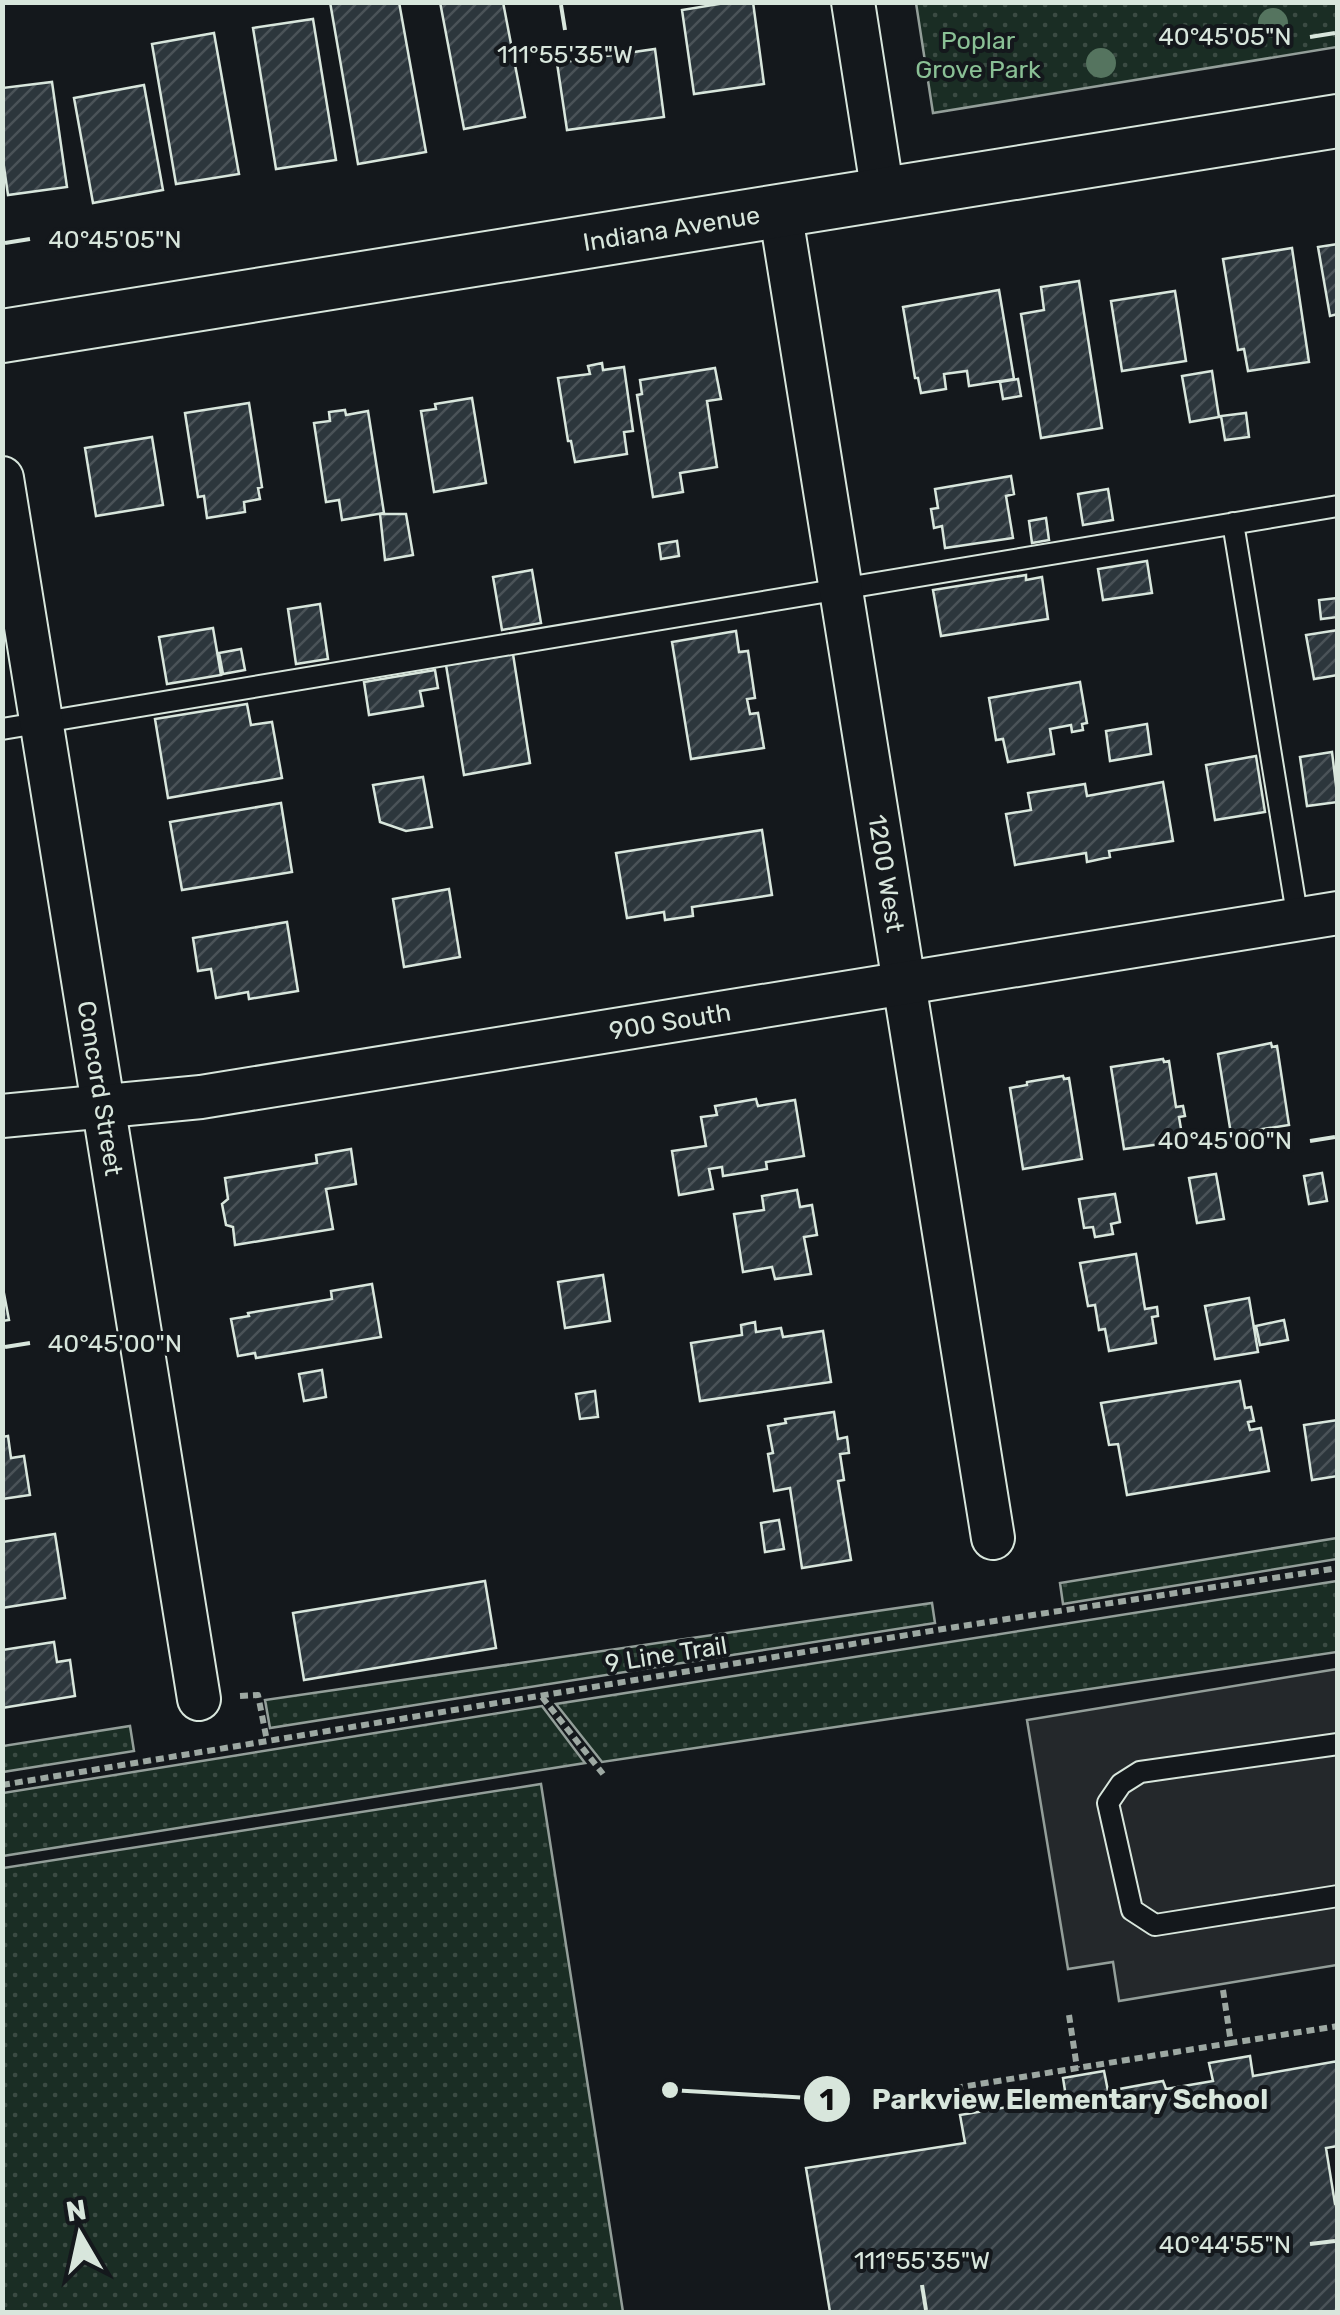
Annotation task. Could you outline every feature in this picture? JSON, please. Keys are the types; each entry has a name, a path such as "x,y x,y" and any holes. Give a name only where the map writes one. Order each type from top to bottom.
{"street":[{"path":"853,2 883,194"},
{"name":"Indiana Avenue","path":"2,336 1338,121"},
{"name":"1200 West","path":"780,210 993,1538"},
{"name":"Concord Street","path":"2,478 22,726 104,1107 199,1699"},
{"name":"900 South","path":"2,1116 200,1097 1318,917"}],"lane":[{"path":"22,726 1338,506"},
{"path":"1233,523 1318,917"},
{"path":"1338,1744 1140,1772 1121,1784 1108,1803 1132,1910 1155,1925 1338,1896"}],"path":[{"name":"9 Line Trail","path":"2,1786 949,1628 1338,1568"},
{"path":"258,1695 267,1741"},
{"path":"541,1696 603,1774"},
{"path":"1223,1990 1231,2043"},
{"path":"1070,2015 1077,2068"},
{"path":"955,2088 1338,2026"}],"green space":[{"name":"Poplar Grove Park","path":"916,3 1337,3 1337,47 933,113"},
{"path":"1337,1538 1337,1559 1063,1604 1060,1583"},
{"path":"1337,1581 1337,1652 602,1762 556,1704"},
{"path":"932,1603 935,1623 270,1728 265,1700"},
{"path":"542,1706 585,1763 3,1856 3,1793"},
{"path":"130,1726 134,1751 3,1772 3,1746"},
{"path":"541,1784 623,2312 3,2312 3,1868"}],"shaded area":[{"path":"1337,1669 1337,1965 1119,2001 1113,1962 1068,1969 1027,1720"}],"building":[{"path":"330,2 399,2 426,152 358,164"},
{"path":"440,2 503,2 525,117 464,129"},
{"path":"753,2 764,84 694,94 682,10"},
{"path":"313,19 336,160 276,169 253,28"},
{"path":"214,33 239,174 176,184 152,44"},
{"path":"655,49 664,117 567,130 557,63"},
{"path":"52,82 67,187 8,195 2,153 2,88"},
{"path":"144,85 163,190 93,203 74,98"},
{"path":"1338,244 1338,314 1330,316 1318,247"},
{"path":"1292,248 1309,362 1248,371 1244,349 1238,350 1223,259"},
{"path":"1079,281 1102,428 1041,438 1021,314 1044,310 1041,287"},
{"path":"999,290 1014,379 969,386 967,371 944,374 946,389 921,393 903,307"},
{"path":"1175,291 1186,361 1122,371 1111,301"},
{"path":"602,363 603,370 624,367 633,431 624,432 627,454 575,462 558,378 590,374 588,366"},
{"path":"715,368 721,399 707,401 717,467 680,473 683,492 653,497 637,395 642,394 640,380"},
{"path":"1212,371 1219,417 1190,422 1182,376"},
{"path":"1018,379 1021,396 1003,399 1000,382"},
{"path":"472,398 486,483 434,492 421,411 436,409 435,404"},
{"path":"249,403 262,487 258,488 260,499 244,502 245,512 207,518 204,496 198,497 185,413"},
{"path":"345,410 346,415 368,411 384,513 342,520 339,500 326,502 314,423 330,421 329,412"},
{"path":"1246,413 1249,437 1225,440 1221,416"},
{"path":"152,437 163,505 96,516 85,448"},
{"path":"1011,476 1014,494 1006,496 1013,538 945,548 942,526 934,528 931,509 938,508 935,489"},
{"path":"1108,489 1113,520 1083,525 1078,494"},
{"path":"380,514 406,514 413,555 385,560"},
{"path":"1046,518 1049,540 1032,543 1029,521"},
{"path":"677,541 679,556 661,559 659,544"},
{"path":"1147,561 1152,593 1103,600 1098,569"},
{"path":"532,570 541,623 502,630 493,577"},
{"path":"1026,575 1026,580 1042,577 1048,619 941,636 933,590"},
{"path":"1338,598 1338,617 1321,619 1319,600"},
{"path":"320,604 328,659 296,664 288,609"},
{"path":"213,628 221,675 167,684 159,637"},
{"path":"1338,630 1338,675 1314,679 1306,635"},
{"path":"736,631 739,652 748,651 755,698 747,699 750,714 758,713 764,748 691,759 672,642"},
{"path":"241,649 245,670 223,674 219,653"},
{"path":"513,654 530,763 464,775 446,665"},
{"path":"435,670 438,688 420,691 423,706 369,715 364,682"},
{"path":"1080,682 1087,723 1082,724 1083,730 1072,732 1071,725 1050,729 1054,754 1008,762 1003,739 996,740 989,698"},
{"path":"247,704 251,725 272,722 282,778 168,798 155,719"},
{"path":"1147,724 1151,754 1110,761 1106,731"},
{"path":"1332,752 1338,802 1307,806 1300,757"},
{"path":"1256,756 1265,812 1215,820 1206,765"},
{"path":"423,777 432,827 406,831 380,822 373,785"},
{"path":"1163,782 1173,841 1109,851 1110,857 1087,862 1086,853 1015,865 1006,814 1031,810 1028,793 1085,784 1087,796"},
{"path":"281,803 292,872 182,890 170,822"},
{"path":"762,830 772,895 692,907 693,916 665,920 664,912 627,918 616,853"},
{"path":"449,889 460,957 404,967 393,899"},
{"path":"287,922 298,991 249,999 248,992 216,998 211,969 198,971 193,938"},
{"path":"1271,1043 1272,1047 1277,1046 1289,1125 1231,1134 1218,1054"},
{"path":"1169,1061 1176,1107 1183,1106 1185,1116 1179,1117 1183,1141 1124,1149 1111,1067"},
{"path":"1069,1078 1082,1159 1023,1169 1010,1088"},
{"path":"756,1099 758,1106 795,1100 804,1156 766,1162 767,1169 723,1176 722,1167 709,1169 713,1189 679,1195 672,1151 706,1146 701,1117 717,1115 715,1106"},
{"path":"351,1149 356,1184 326,1189 333,1229 235,1245 233,1227 226,1225 222,1204 228,1199 225,1178 317,1163 316,1155"},
{"path":"1322,1173 1327,1201 1309,1204 1304,1176"},
{"path":"1216,1174 1224,1219 1197,1223 1189,1178"},
{"path":"797,1190 800,1207 812,1205 817,1235 804,1237 811,1274 775,1279 772,1267 743,1272 734,1214 764,1210 762,1196"},
{"path":"1115,1194 1120,1222 1111,1224 1113,1234 1095,1237 1093,1227 1084,1228 1079,1199"},
{"path":"1136,1254 1145,1309 1157,1307 1158,1316 1152,1317 1156,1343 1109,1351 1105,1329 1099,1330 1095,1305 1088,1306 1080,1263"},
{"path":"603,1275 610,1321 565,1328 558,1282"},
{"path":"2,1283 9,1320 2,1321"},
{"path":"372,1284 381,1337 256,1358 255,1353 238,1356 231,1319 332,1299 331,1291"},
{"path":"1249,1298 1258,1352 1215,1359 1205,1306"},
{"path":"1284,1320 1288,1340 1260,1345 1256,1326"},
{"path":"755,1322 756,1332 781,1328 783,1337 823,1331 831,1382 700,1401 691,1343 742,1335 741,1325"},
{"path":"322,1370 326,1397 304,1401 299,1374"},
{"path":"1240,1381 1245,1408 1251,1407 1254,1421 1248,1422 1250,1430 1261,1428 1269,1471 1127,1495 1118,1444 1109,1445 1101,1403"},
{"path":"595,1391 598,1417 580,1419 576,1394"},
{"path":"834,1412 838,1439 847,1437 849,1453 840,1454 844,1480 838,1481 851,1560 802,1568 790,1488 774,1491 768,1426 786,1423 785,1419"},
{"path":"1338,1420 1338,1476 1312,1480 1304,1425"},
{"path":"8,1436 11,1458 24,1456 30,1495 2,1499 2,1437"},
{"path":"779,1520 784,1549 765,1552 761,1523"},
{"path":"55,1534 65,1598 2,1608 2,1542"},
{"path":"485,1581 496,1648 304,1680 293,1613"},
{"path":"54,1642 57,1662 70,1660 75,1696 2,1708 2,1650"},
{"path":"1250,2056 1253,2076 1338,2061 1338,2146 1326,2148 1338,2207 1338,2312 830,2312 806,2168 965,2143 960,2115 1066,2097 1063,2078 1104,2071 1108,2091 1163,2081 1166,2089 1213,2081 1209,2063"}],"place":[{"name":"Parkview Elementary School","path":"670,2090"}]}
